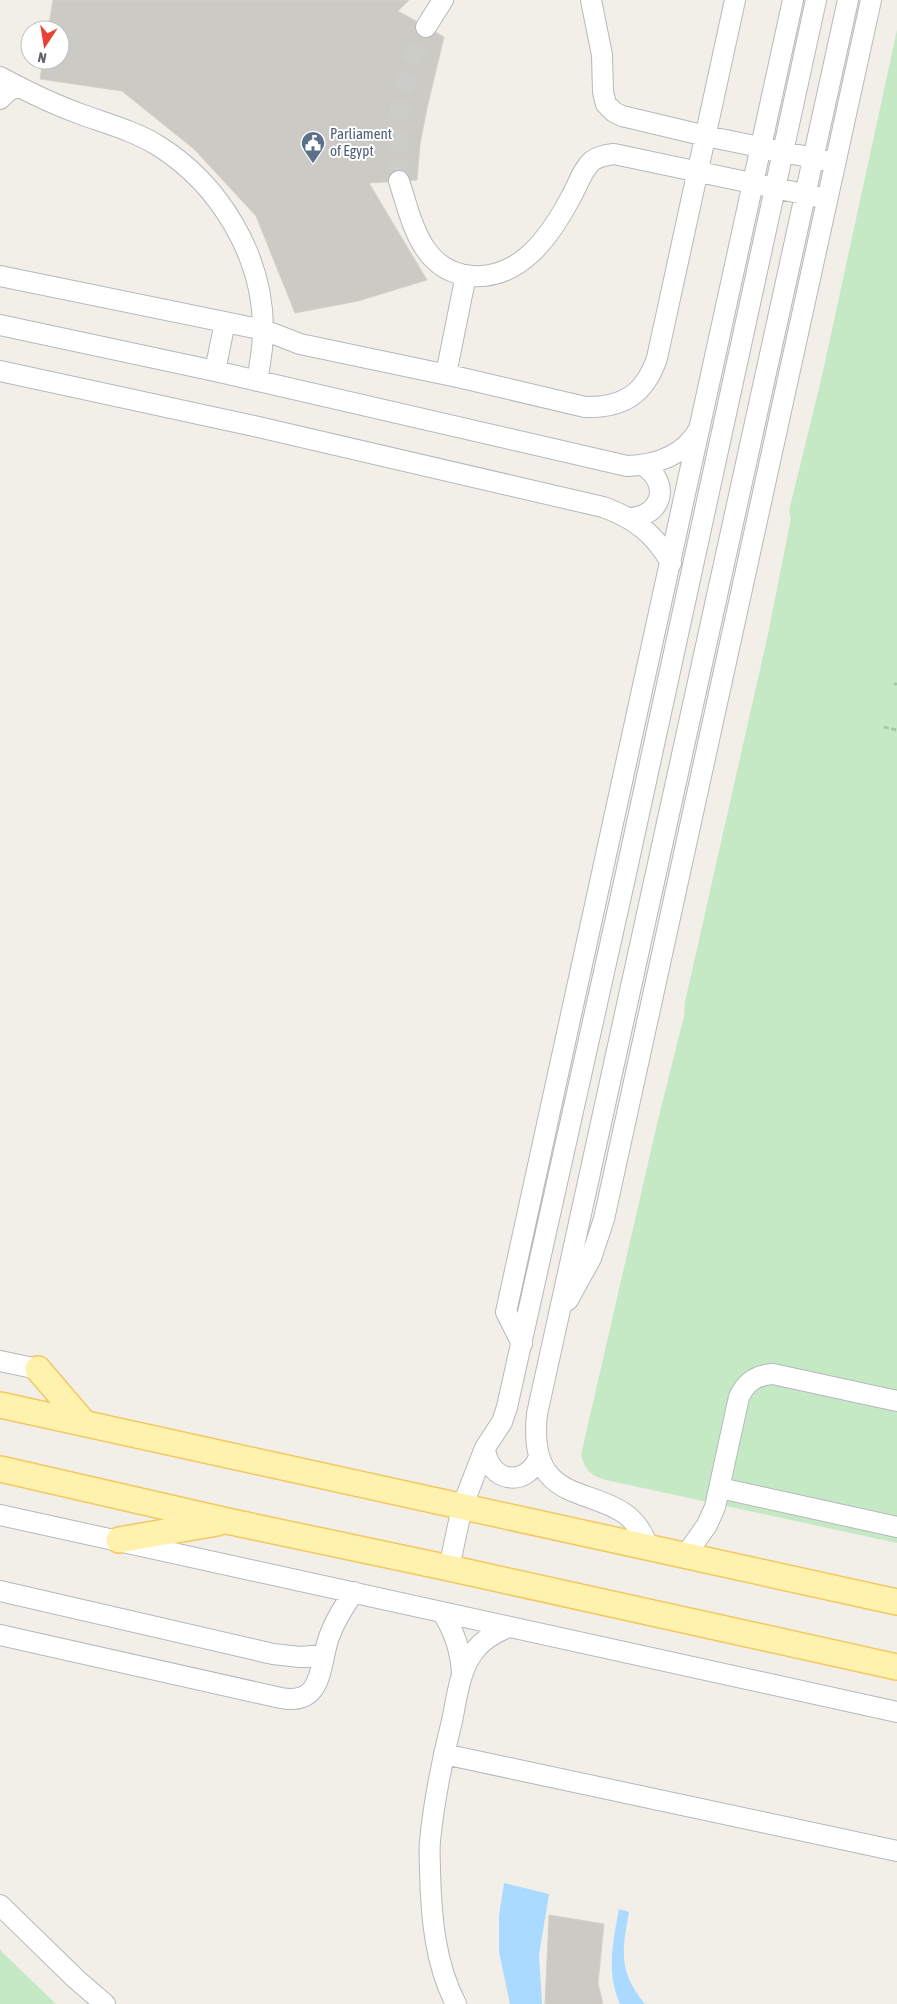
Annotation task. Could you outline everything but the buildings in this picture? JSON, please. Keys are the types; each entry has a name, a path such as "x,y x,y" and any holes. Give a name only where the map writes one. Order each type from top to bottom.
{"main road":[{"path":"38,1369 84,1423"},
{"path":"0,1405 897,1602"},
{"path":"0,1469 227,1521 897,1667"},
{"path":"118,1540 227,1521"}],"street":[{"path":"426,27 443,0"},
{"path":"591,0 602,55 603,92 606,104 614,112 622,116 706,136 834,162"},
{"path":"0,276 264,330 293,342 446,374 585,407 601,408 617,404 631,397 643,386 652,374 657,358 735,0"},
{"path":"522,1344 506,1312 794,0"},
{"path":"448,1568 462,1507 485,1448 502,1422 522,1344 816,0"},
{"path":"648,1548 644,1534 635,1521 623,1511 609,1503 579,1495 564,1488 552,1478 539,1457 535,1434 537,1414 848,0"},
{"path":"560,1311 570,1298 591,1258 604,1219 834,162 872,0"},
{"path":"0,98 9,82 81,114 126,130 156,145 181,162 203,183 230,219 250,260 258,289 264,330 257,381"},
{"path":"399,181 414,230 422,246 434,260 449,270 466,275 483,276 500,274 515,267 528,257 559,218 587,166 594,159 603,155 614,154 775,189 827,198"},
{"path":"446,374 466,275"},
{"path":"215,371 225,322"},
{"path":"0,325 215,371 627,466 644,466 659,462 673,455 686,446 701,425"},
{"path":"0,371 264,428 603,507 629,518 654,537 671,563"},
{"path":"629,518 639,518 648,514 655,507 659,498 660,488 658,479 652,471 644,466"},
{"path":"608,850 625,878"},
{"path":"0,1360 38,1369"},
{"path":"685,1556 707,1525 720,1488 739,1397 743,1389 756,1378 773,1374 897,1401"},
{"path":"485,1448 489,1464 493,1470 506,1477 520,1477 526,1474 532,1470 539,1457"},
{"path":"720,1488 897,1527"},
{"path":"0,1515 897,1712"},
{"path":"0,1591 273,1654 300,1657 324,1655"},
{"path":"0,1635 289,1700 305,1696 320,1680 324,1655 335,1622 354,1592"},
{"path":"442,1612 450,1624 459,1649 462,1676"},
{"path":"456,2004 449,1991 435,1941 430,1890 429,1843 444,1754 465,1666 476,1649 491,1636 509,1627"},
{"path":"444,1754 897,1851"},
{"path":"0,1905 76,1980 105,2004"}],"path":[{"path":"884,727 897,730"}],"green space":[{"path":"897,30 897,1543 606,1480 596,1477 589,1472 584,1465 581,1455 657,1124 684,1016 685,1002 768,634 791,518 789,511 822,376"},
{"path":"0,1949 2,1952 56,2004 0,2004"}],"water":[{"path":"504,1883 549,1894 539,1955 542,2004 510,2004 499,1952 499,1916"},
{"path":"619,1909 629,1912 624,1950 626,1971 636,1992 645,2004 620,2004 616,1992 613,1981 612,1957"}],"tunnel":[{"path":"399,181 397,139 401,102 410,66 426,27"}],"place":[{"name":"Parliament of Egypt","path":"313,164"}]}
